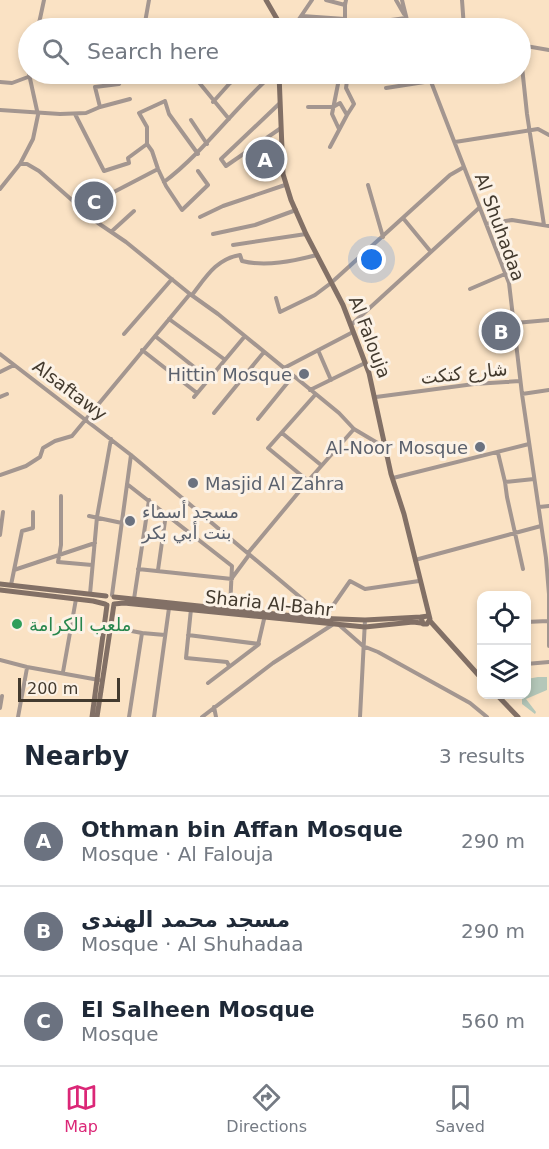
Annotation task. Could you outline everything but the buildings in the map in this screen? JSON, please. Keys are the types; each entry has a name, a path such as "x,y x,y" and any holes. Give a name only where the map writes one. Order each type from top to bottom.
{"main road":[{"path":"266,0 276,18"},
{"name":"Al Falouja","path":"279,84 285,185 306,234 343,305 376,397 393,478 415,561 425,619 477,674"},
{"name":"Sharia Al-Bahr","path":"0,584 169,605"},
{"name":"Sharia Al-Bahr","path":"0,590 110,604 169,605 335,623 365,624 425,619"},
{"path":"92,717 110,627 110,604 110,596 104,599 110,604"},
{"path":"97,717 110,604"},
{"name":"Sharia Al-Bahr","path":"191,607 230,608 265,615 325,617 335,623"},
{"path":"501,699 517,717"}],"street":[{"path":"40,18 44,0"},
{"path":"146,18 149,0"},
{"path":"312,0 302,16 331,18"},
{"path":"326,0 346,3 345,18"},
{"path":"396,0 406,18"},
{"path":"402,0 406,18"},
{"path":"462,0 463,18"},
{"path":"531,48 549,50"},
{"path":"0,82 12,83 18,80"},
{"path":"0,189 21,164 33,139 37,125 37,112 31,84"},
{"path":"100,107 95,87 118,84"},
{"path":"200,84 228,119"},
{"path":"213,102 228,84"},
{"path":"164,182 198,154 261,84"},
{"path":"338,84 332,114 339,129"},
{"path":"330,147 354,104 346,84"},
{"path":"386,88 412,84"},
{"name":"Al Shuhadaa","path":"432,84 509,283 549,594 549,646"},
{"path":"486,224 512,220 547,225 524,84"},
{"path":"0,110 75,114 86,113 130,99"},
{"path":"198,154 169,114 165,101 139,113 147,127 147,144 158,169 182,210 208,185 198,171"},
{"path":"280,103 221,159 226,166 281,128"},
{"path":"308,107 333,107 340,103 347,116"},
{"path":"75,114 104,171 129,163 128,158 147,144"},
{"path":"191,120 207,144"},
{"path":"455,142 538,129 549,135"},
{"path":"21,164 27,164 39,171 92,217 294,376 339,413 354,429 386,448"},
{"path":"276,298 280,312 315,295 383,237 450,175 464,167"},
{"path":"92,217 102,201 110,194 158,169"},
{"path":"200,217 223,206 285,185"},
{"path":"368,185 383,237"},
{"path":"284,368 352,328 479,208"},
{"path":"213,234 255,225 296,210"},
{"path":"111,232 134,211"},
{"path":"404,218 431,252"},
{"path":"233,245 306,234"},
{"path":"0,475 26,466 40,457 43,448 55,441 72,436 215,266 228,257 240,255 242,261 253,263 317,255"},
{"path":"470,289 505,274"},
{"path":"124,334 172,279"},
{"path":"170,319 224,359"},
{"path":"515,323 549,320"},
{"path":"155,336 208,378"},
{"path":"142,350 195,395 245,336"},
{"path":"318,350 331,380"},
{"path":"214,413 264,352"},
{"name":"Alsaftawy","path":"0,354 123,448 325,617"},
{"path":"310,390 365,363"},
{"path":"0,372 14,365"},
{"path":"258,419 294,376"},
{"name":"شارع كتكت","path":"376,397 474,384 520,381"},
{"path":"522,394 549,390"},
{"path":"0,397 7,394"},
{"path":"308,481 268,448 315,395"},
{"path":"232,579 248,554 354,429"},
{"path":"282,433 321,465"},
{"path":"90,594 97,517 111,439"},
{"path":"393,478 529,444"},
{"path":"498,453 523,569"},
{"path":"110,596 131,455"},
{"path":"506,482 534,479"},
{"path":"127,484 232,566 230,608"},
{"path":"61,496 61,545 58,562 92,565"},
{"path":"134,599 149,500"},
{"path":"539,507 549,506"},
{"path":"0,536 3,512"},
{"path":"10,585 22,531 33,528 33,512"},
{"path":"158,570 166,514"},
{"path":"88,516 122,523"},
{"path":"415,561 541,526"},
{"path":"14,570 94,543"},
{"path":"138,569 232,579"},
{"path":"325,617 350,581 365,589 419,581"},
{"path":"63,672 76,599"},
{"path":"154,717 169,605"},
{"path":"191,607 186,658 227,662 230,666"},
{"path":"208,683 259,644 265,615"},
{"path":"531,622 548,621"},
{"path":"202,717 273,663 335,623 363,646 470,703 487,717"},
{"path":"360,717 365,624"},
{"path":"110,627 165,635"},
{"path":"129,717 142,633"},
{"path":"188,635 259,644"},
{"path":"0,660 27,668 63,672 100,680"},
{"path":"531,664 549,662"},
{"path":"18,717 27,668"},
{"path":"472,669 477,668"},
{"path":"0,708 2,696"},
{"path":"214,707 216,717"}],"green space":[{"path":"547,677 547,690 531,697 531,678"},
{"path":"522,699 526,699 536,712 535,714 522,704"}],"place":[{"name":"Othman bin Affan Mosque","path":"265,159"},
{"name":"El Salheen Mosque","path":"94,201"},
{"name":"مسجد محمد الهندى","path":"501,331"},
{"name":"Hittin Mosque","path":"304,374"},
{"name":"Al-Noor Mosque","path":"480,447"},
{"name":"Masjid Al Zahra","path":"193,483"},
{"name":"مسجد أسماء بنت أبي بكر","path":"130,521"},
{"name":"ملعب الكرامة","path":"17,624"}]}
